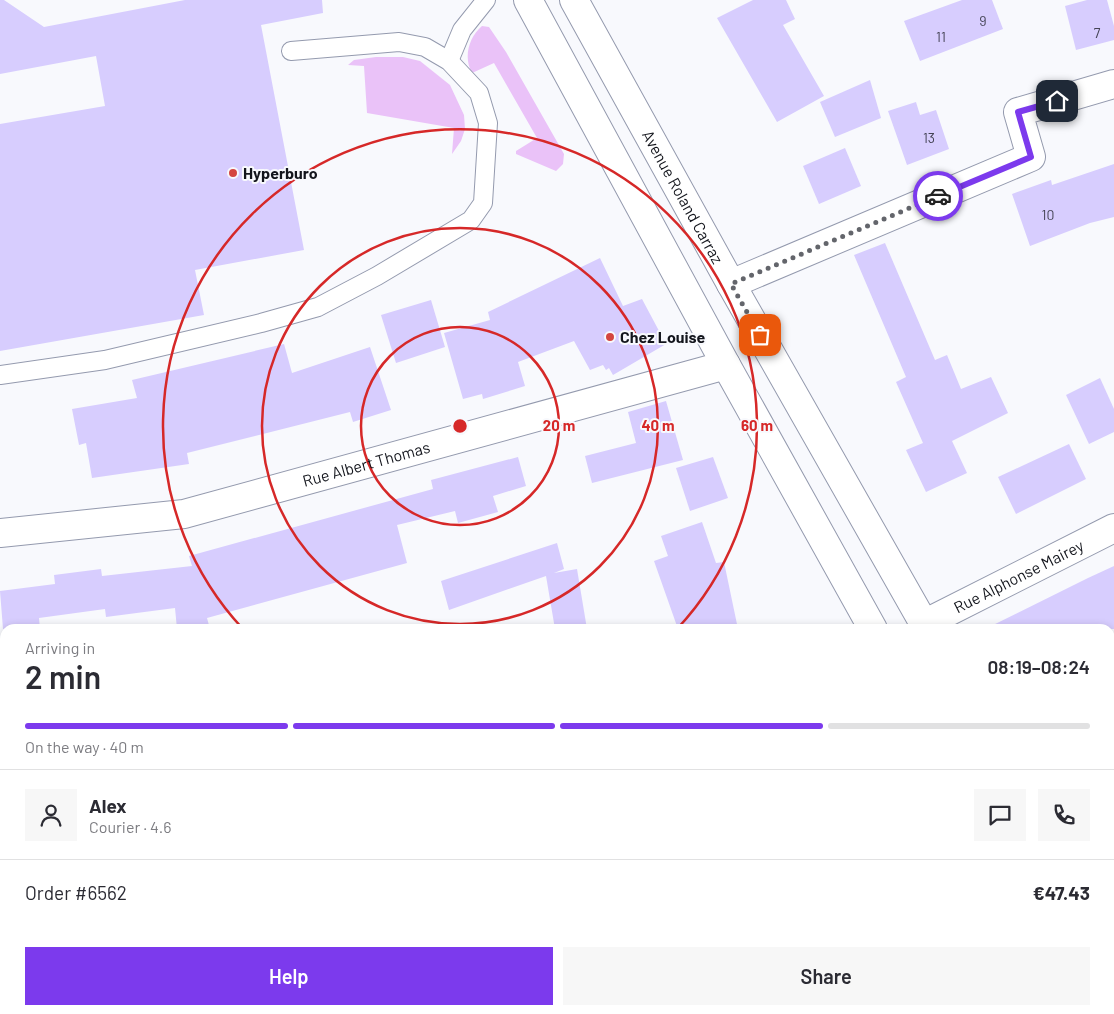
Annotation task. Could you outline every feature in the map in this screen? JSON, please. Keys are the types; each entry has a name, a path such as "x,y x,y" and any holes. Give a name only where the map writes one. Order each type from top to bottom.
{"street":[{"path":"528,0 726,366 870,624"},
{"name":"Avenue Roland Carraz","path":"574,0 731,284 924,624"},
{"path":"731,284 1031,157 1018,112 1114,84"},
{"name":"Rue Albert Thomas","path":"0,533 184,514 726,366"},
{"name":"Rue Alphonse Mairey","path":"929,624 1114,528"}],"lane":[{"path":"449,61 462,30 486,0"},
{"path":"0,375 106,360 318,307 377,276 471,220 483,203 488,123 480,93 449,61 425,47 399,42 290,51"}],"shaded area":[{"path":"482,26 489,27 506,52 564,154 563,164 556,171 516,154 516,151 537,138 494,63 472,73 468,60 469,48 471,41"},
{"path":"376,57 403,57 420,61 450,85 464,115 465,129 461,141 452,154 454,128 367,113 364,66 348,65 354,60"}],"building":[{"path":"0,0 4,0 44,27 185,0 322,0 323,13 261,25 304,250 195,270 204,315 0,351 0,124 105,106 96,56 0,74"},
{"path":"753,0 786,0 795,19 783,25 824,96 777,122 717,18"},
{"path":"962,0 992,0 1003,29 920,61 904,21"},
{"path":"1087,0 1107,0 1114,26 1114,40 1076,50 1065,6"},
{"path":"870,80 881,118 835,137 820,102"},
{"path":"916,102 920,115 936,110 949,149 907,165 888,111"},
{"path":"845,148 861,186 819,204 803,166"},
{"path":"1114,164 1114,217 1090,223 1030,246 1012,194 1051,180 1052,185"},
{"path":"885,243 935,360 947,355 961,389 991,377 1008,413 952,441 967,473 926,492 906,450 923,443 896,382 906,377 854,255"},
{"path":"600,258 623,306 642,299 666,344 613,375 609,368 606,370 603,365 590,370 574,341 518,362 525,386 483,399 482,394 463,399 444,333 490,320 488,312"},
{"path":"431,300 445,347 396,363 381,315"},
{"path":"284,344 292,373 370,347 391,410 353,422 350,412 187,453 189,464 92,478 86,443 79,445 72,409 137,398 132,380"},
{"path":"1100,378 1114,409 1114,432 1089,444 1066,395"},
{"path":"666,401 683,460 592,483 585,456 636,443 628,412"},
{"path":"1069,444 1086,479 1016,514 998,477"},
{"path":"518,457 526,486 493,496 498,512 458,523 455,511 397,525 407,563 207,618 209,624 177,624 175,608 106,617 105,609 39,618 40,624 3,624 0,591 55,584 54,575 101,569 102,576 192,566 189,556 433,489 431,480"},
{"path":"713,457 728,498 690,511 676,468"},
{"path":"702,522 716,563 724,562 737,624 676,624 654,561 668,556 661,536"},
{"path":"557,543 564,569 554,573 577,569 586,624 554,624 546,576 449,610 441,581"},
{"path":"1114,566 1114,624 995,624"}],"way so far":[{"path":"760,335 731,284 938,196"}],"place":[{"name":"Hyperburo","path":"233,173"},
{"name":"Chez Louise","path":"610,337"}],"route":[{"path":"938,196 1031,157 1018,112 1057,101"}]}
